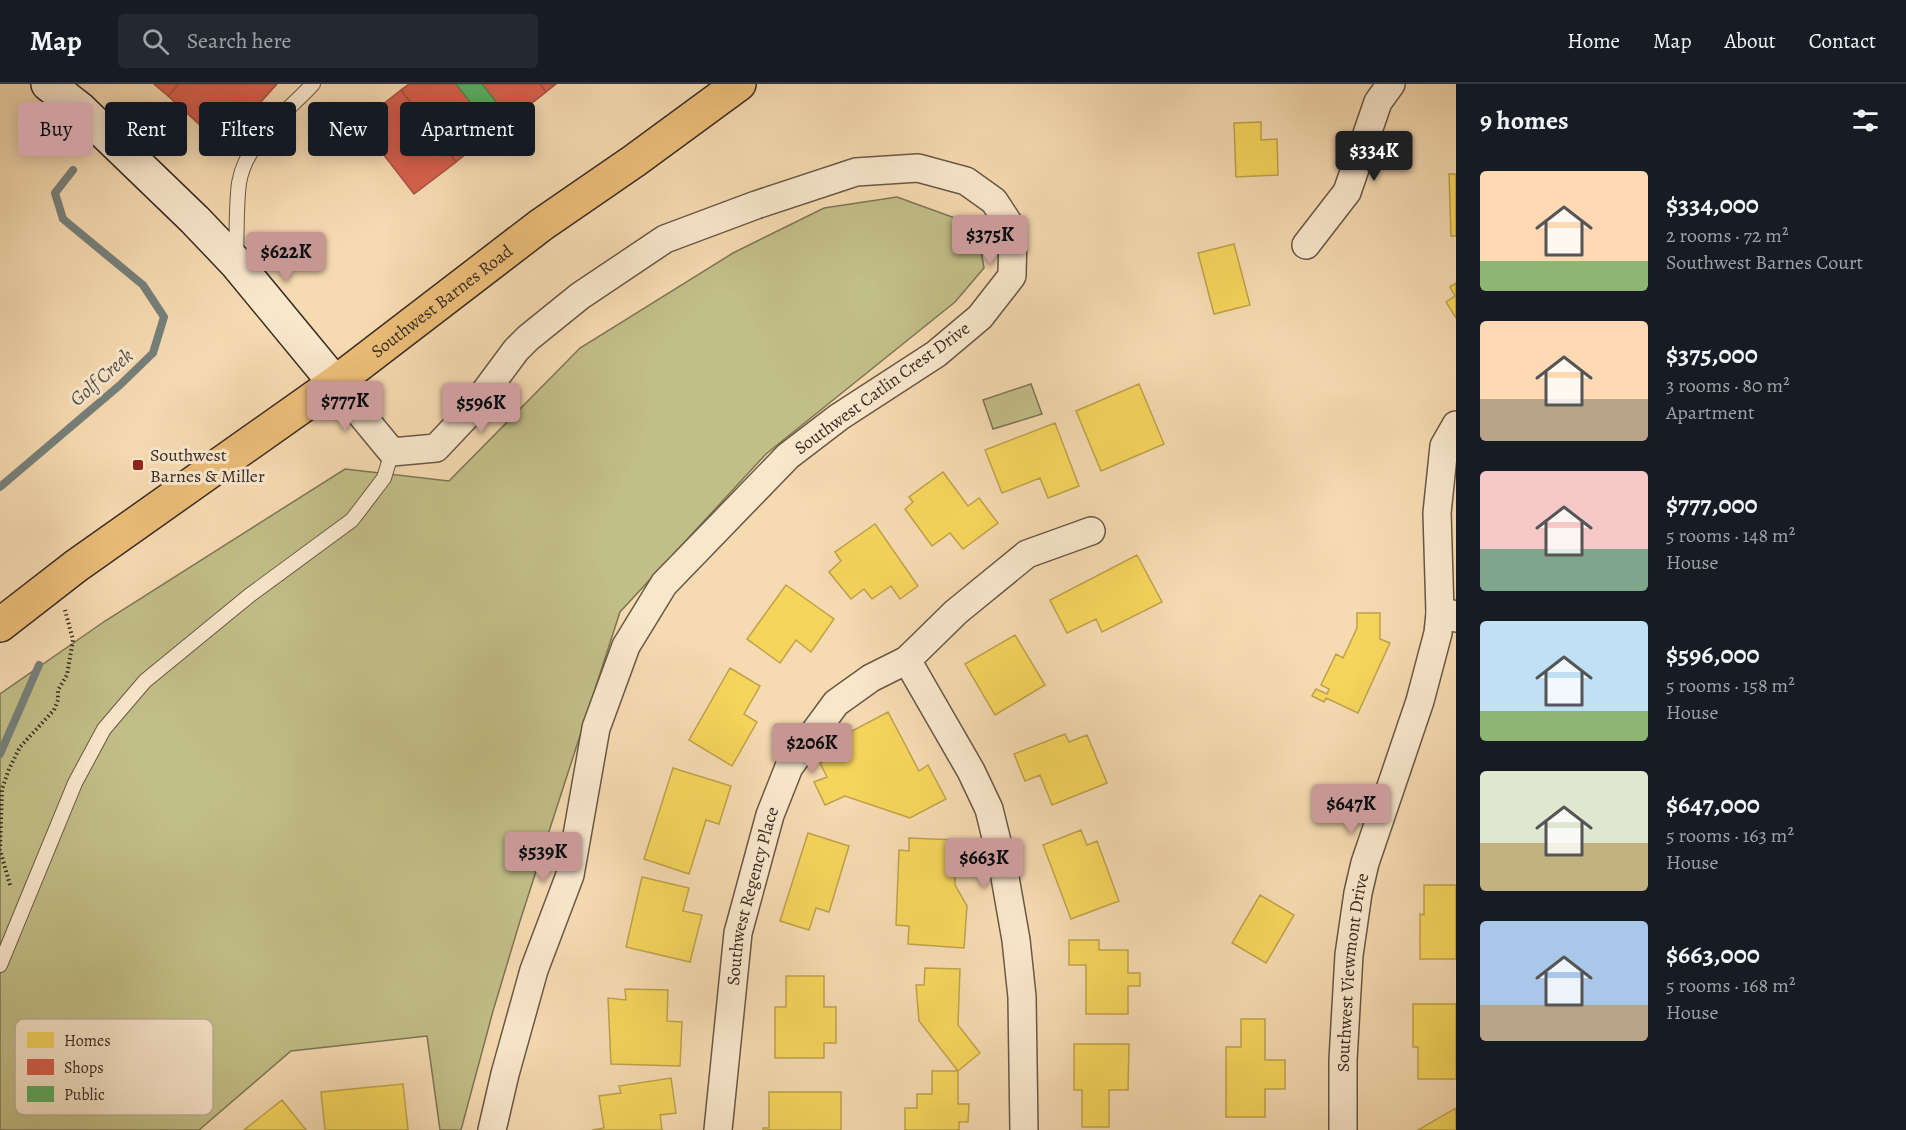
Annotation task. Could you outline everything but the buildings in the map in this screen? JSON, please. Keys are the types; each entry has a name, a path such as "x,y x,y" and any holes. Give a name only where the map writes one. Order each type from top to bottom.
{"main road":[{"path":"48,84 80,109 195,220 236,263 335,383"},
{"name":"Southwest Barnes Road","path":"0,625 76,566 335,383 541,225 634,161 739,84"}],"street":[{"path":"1306,245 1347,192 1378,102 1391,84"},
{"name":"Southwest Catlin Crest Drive","path":"392,452 435,448 470,412 516,350 580,296 665,239 756,205 856,172 918,168 966,181 994,201 1013,230 1012,276 980,317 936,354 839,417 788,456 664,584 626,646 596,728 570,875 534,970 492,1130"},
{"path":"335,383 392,452"},
{"name":"Southwest Viewmont Drive","path":"1343,1130 1343,1060 1349,955 1358,893 1365,863 1420,701 1438,633 1448,615 1437,513 1444,446 1456,425"},
{"name":"Southwest Regency Place","path":"718,1130 738,933 770,815 795,759 836,703 871,678 907,660 956,612 1027,554 1091,531"},
{"path":"907,660 971,771 989,809 995,832 1016,940 1022,997 1024,1130"}],"lane":[{"path":"236,263 240,182 249,157 266,130 311,87"},
{"path":"0,965 75,783 104,729 145,681 249,595 352,520 384,478 392,452"}],"path":[{"path":"24,906 10,884 0,850 2,789 20,747 56,705 58,690 69,670 73,640 56,582"}],"shaded area":[{"path":"897,197 977,226 984,268 955,302 766,454 620,612 520,921 461,1130 440,1130 427,1036 291,1051 199,1130 0,1130 0,694 105,621 345,469 449,481 580,348 733,253 824,208"},
{"path":"1031,384 1042,414 993,429 983,400"}],"waterway":[{"name":"Golf Creek","path":"0,487 120,385 153,353 164,317 143,285 63,219 55,193 73,170"},
{"name":"Golf Creek","path":"0,754 39,665"}],"place":[{"name":"Southwest Barnes & Miller","path":"138,465"}]}
